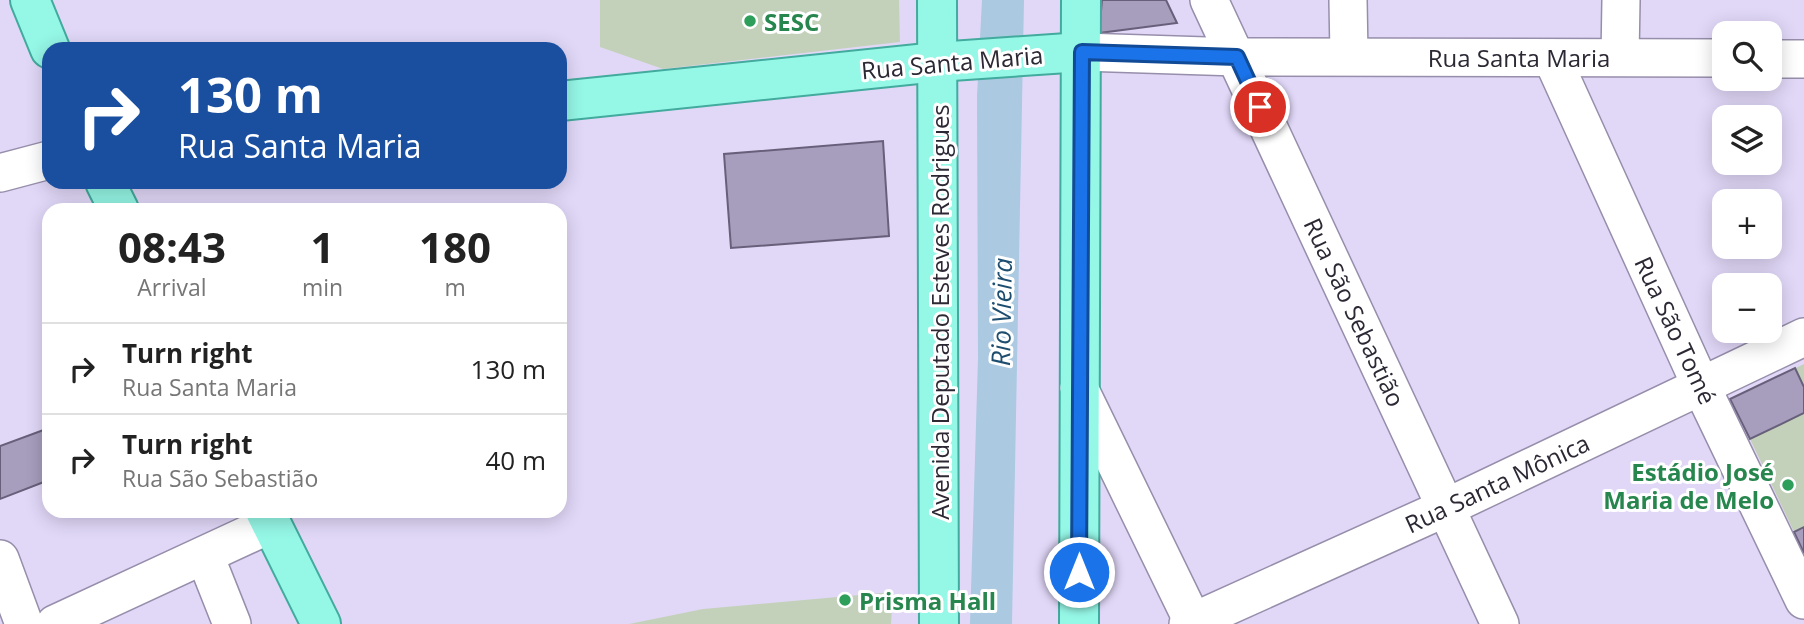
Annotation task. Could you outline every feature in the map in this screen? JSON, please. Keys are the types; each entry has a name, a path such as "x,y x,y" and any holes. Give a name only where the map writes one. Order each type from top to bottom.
{"main road":[{"path":"30,0 47,42"},
{"name":"Avenida Deputado Esteves Rodrigues","path":"937,0 955,61 939,624"},
{"path":"1079,624 1079,388 1068,52 1081,0"},
{"name":"Rua Santa Maria","path":"567,100 1068,52"},
{"path":"268,518 321,624"}],"street":[{"name":"Rua São Sebastião","path":"1209,0 1500,624"},
{"path":"1348,0 1349,55"},
{"path":"1620,57 1621,0"},
{"name":"Rua Santa Maria","path":"1068,52 1237,57 1349,55 1712,58"},
{"name":"Rua São Tomé","path":"1552,58 1701,386 1804,600"},
{"path":"1782,59 1804,59"},
{"path":"0,173 42,162"},
{"name":"Rua Santa Mônica","path":"1192,623 1445,508 1804,337"},
{"path":"1079,388 1192,623"},
{"path":"55,624 205,556 266,518"},
{"path":"205,556 232,624"},
{"path":"0,559 13,610"}],"green space":[{"name":"SESC","path":"600,0 899,0 900,42 663,69 600,47"},
{"name":"Estádio José Maria de Melo","path":"1804,364 1804,553 1731,399"},
{"name":"Prisma Hall","path":"893,592 891,624 629,624 703,609"}],"water":[{"name":"Rio Vieira","path":"982,0 1024,0 1012,624 970,624 978,358 977,96"}],"building":[{"path":"1102,0 1166,0 1177,23 1099,33"},
{"path":"883,141 889,236 731,248 724,154"},
{"path":"1795,368 1804,387 1804,413 1750,439 1730,399"},
{"path":"42,431 42,483 0,499 0,446"},
{"path":"1804,527 1804,553 1794,532"}],"place":[{"name":"SESC","path":"750,21"},
{"name":"Estádio José Maria de Melo","path":"1788,485"},
{"name":"Prisma Hall","path":"845,600"}],"route":[{"path":"1079,572 1082,52 1237,57 1260,107"}]}
